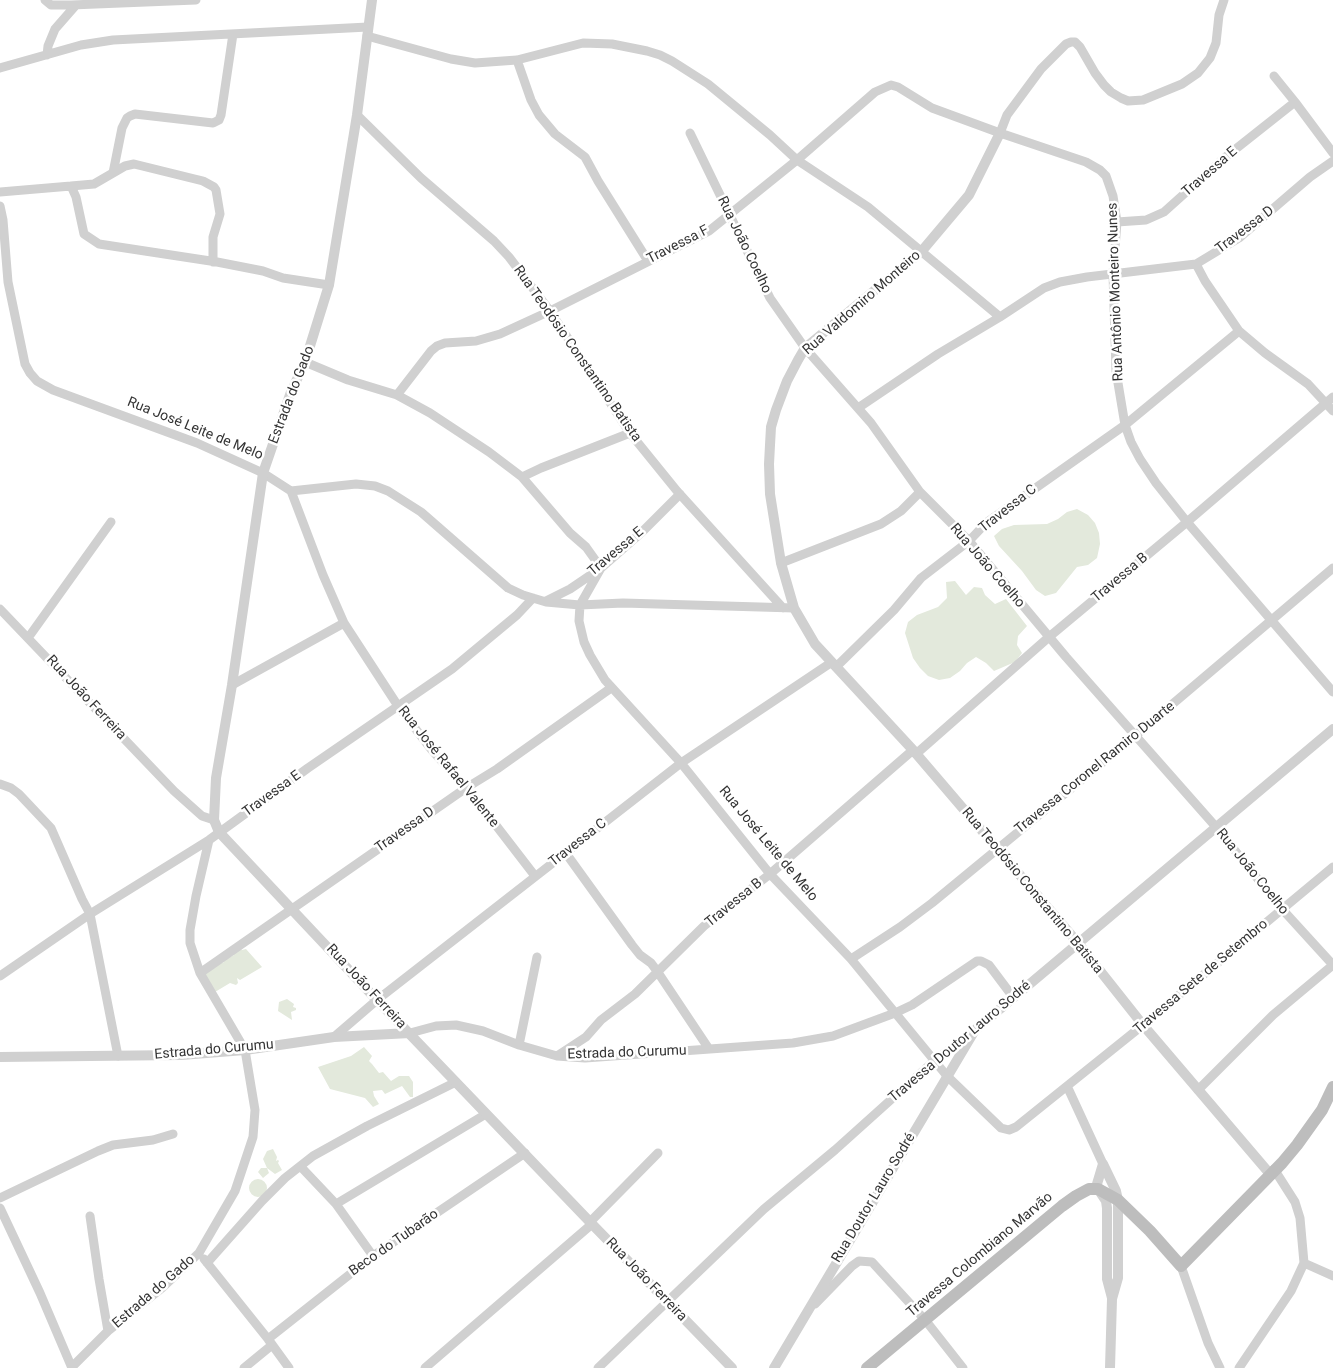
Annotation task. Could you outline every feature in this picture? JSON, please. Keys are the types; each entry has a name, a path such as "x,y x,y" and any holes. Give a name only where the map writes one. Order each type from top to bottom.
{"main road":[{"path":"1098,1189 1118,1200 1150,1231 1181,1266 1297,1145 1314,1123 1333,1087"},
{"name":"Travessa Colombiano Marvão","path":"867,1368 926,1321 1067,1202 1083,1191 1098,1189"}],"street":[{"path":"45,0 51,5 196,0"},
{"name":"Estrada do Gado","path":"214,820 216,778 232,685 263,473 291,392 305,362 329,285 357,115 372,0"},
{"path":"1000,133 1007,115 1032,80 1060,50 1071,42 1075,42 1080,46 1094,73 1111,92 1121,98 1143,100 1182,84 1198,73 1210,58 1216,43 1219,15 1224,0"},
{"path":"47,55 48,46 55,29 76,5"},
{"path":"0,68 81,45 113,40 233,34 368,32 462,61 486,63 517,60 583,43 612,44 654,53 672,61 708,84 797,160 868,207 1000,317"},
{"path":"113,173 122,128 130,116 135,114 213,123 219,120 222,115 233,34"},
{"path":"517,60 531,100 539,115 555,134 585,157 648,261"},
{"path":"1274,76 1333,153"},
{"name":"Travessa F","path":"397,395 437,346 500,334 709,231 797,160 875,92 891,85 898,87 932,108 1000,133"},
{"name":"Travessa E","path":"1117,222 1146,220 1164,212 1223,159 1295,102"},
{"name":"Rua Teodósio Constantino Batista","path":"357,115 422,178 494,241 509,257 550,311 630,434 680,494 788,608 815,644 914,752 1078,943 1143,1025 1198,1090 1272,1172 1295,1202 1300,1218 1304,1263 1291,1291 1240,1368"},
{"name":"Rua João Coelho","path":"690,133 770,298 805,348 871,423 920,492 969,541 1048,637 1216,827 1282,909 1333,965"},
{"name":"Rua Antônio Monteiro Nunes","path":"1000,133 1086,162 1100,170 1110,184 1117,222 1113,274 1116,371 1125,425 1140,459 1156,483 1187,522 1333,692"},
{"name":"Rua Valdomiro Monteiro","path":"788,608 770,494 768,464 771,427 787,381 805,348 922,252 968,195 1000,133"},
{"name":"Travessa D","path":"858,408 938,354 1000,317 1032,295 1060,282 1196,264 1239,238 1305,181 1333,160"},
{"path":"0,192 94,184 125,166 134,164 203,180 214,187 220,214 214,238 213,262"},
{"path":"71,186 84,234 92,240 108,246 213,262 263,271 282,278 329,285"},
{"name":"Rua José Leite de Melo","path":"0,206 3,220 8,282 23,354 30,373 37,381 74,398 197,443 263,473 291,491"},
{"path":"1196,264 1205,281 1239,331 1265,353 1329,400 1333,411"},
{"name":"Travessa C","path":"334,1037 377,1000 681,763 834,665 894,610 921,578 969,541 986,522 1125,425 1239,331"},
{"path":"305,362 348,380 397,395 450,425 522,477 570,533 591,553 601,568 580,605"},
{"name":"Travessa B","path":"557,1056 586,1037 601,1020 635,994 704,926 770,874 1329,400"},
{"path":"522,477 630,434"},
{"path":"291,491 356,484 375,486 388,491 421,512 508,588 546,602 580,605 623,603 788,608"},
{"name":"Rua José Rafael Valente","path":"291,491 323,575 344,622 398,706 535,876"},
{"path":"781,562 881,524 900,511 920,492"},
{"name":"Travessa E","path":"546,602 570,589 601,568 642,532 680,494"},
{"path":"28,638 111,522"},
{"name":"Travessa Coronel Ramiro Duarte","path":"851,960 900,927 1136,736 1333,568"},
{"name":"Travessa E","path":"0,976 90,914 209,840 308,768 459,664 533,598"},
{"name":"Rua José Leite de Melo","path":"580,605 579,621 584,642 611,688 681,763 770,874 851,960 947,1076 1002,1128 1009,1130 1016,1127"},
{"name":"Rua João Ferreira","path":"0,609 192,809 202,816 214,820 219,832 377,1000 732,1368"},
{"path":"232,685 344,622"},
{"name":"Travessa D","path":"200,973 611,688"},
{"name":"Travessa Doutor Lauro Sodré","path":"598,1368 764,1209 835,1150 934,1061 975,1030 1333,729"},
{"path":"0,784 11,788 19,794 51,828 90,914 118,1056"},
{"name":"Estrada do Gado","path":"0,1208 3,1222 72,1367 108,1331 162,1288 199,1253 235,1191 253,1137 255,1110 245,1050 200,973 190,943 190,930 209,840"},
{"path":"565,852 632,945 657,971 709,1049"},
{"name":"Travessa Sete de Setembro","path":"1016,1127 1143,1025 1333,867"},
{"path":"519,1045 538,958"},
{"name":"Estrada do Curumu","path":"0,1057 181,1055 245,1050 334,1037 410,1033 436,1026 456,1025 483,1031 519,1045 557,1056 604,1057 810,1040 833,1036 895,1013 912,1005 981,960 989,965 1013,997"},
{"path":"1198,1090 1273,1015 1333,965"},
{"name":"Rua Doutor Lauro Sodré","path":"774,1368 975,1030"},
{"path":"207,1263 262,1201 285,1178 313,1156 367,1126 456,1082"},
{"path":"1067,1086 1116,1191 1118,1200 1118,1278 1112,1299 1110,1368"},
{"path":"336,1204 486,1114"},
{"path":"0,1198 98,1150 113,1145 153,1140 173,1134"},
{"name":"Beco do Tubarão","path":"244,1368 270,1342 373,1256 524,1153"},
{"path":"426,1368 591,1223 658,1153"},
{"path":"1103,1164 1098,1179 1098,1189 1106,1201 1107,1208 1107,1279 1112,1299"},
{"path":"301,1167 336,1204 373,1256"},
{"path":"90,1216 108,1331"},
{"path":"199,1253 289,1368"},
{"path":"806,1313 852,1266 859,1261 872,1262 926,1321 963,1368"},
{"path":"1304,1263 1333,1276"},
{"path":"1181,1266 1208,1342 1220,1368"}],"shaded area":[{"path":"1077,509 1088,515 1095,523 1099,533 1100,544 1097,558 1088,565 1077,567 1056,593 1045,596 1036,590 1022,571 999,546 994,536 1002,529 1014,525 1047,524 1067,512"},
{"path":"955,581 966,595 974,587 982,588 985,595 995,604 1006,599 1027,626 1018,636 1017,645 1022,653 1015,662 994,671 976,657 950,678 939,680 928,676 920,668 913,658 905,633 908,622 917,615 938,607 947,598 946,582"},
{"path":"239,948 242,950 246,949 262,967 240,980 237,978 238,983 236,985 230,983 215,992 204,974 218,963 223,963 234,955 233,952"},
{"path":"287,999 296,1008 296,1010 291,1012 292,1020 278,1011 279,1002"},
{"path":"364,1047 372,1056 369,1061 379,1073 383,1072 391,1081 399,1076 409,1076 413,1082 413,1097 410,1097 402,1086 385,1094 382,1090 373,1091 379,1104 373,1107 365,1098 330,1089 318,1067 351,1056"},
{"path":"273,1149 277,1157 276,1161 279,1161 278,1163 282,1170 275,1174 267,1168 263,1159 267,1151"},
{"path":"261,1168 267,1168 269,1173 263,1178 258,1172"},
{"path":"254,1179 262,1179 267,1184 265,1195 254,1197 249,1192 249,1184"}]}
